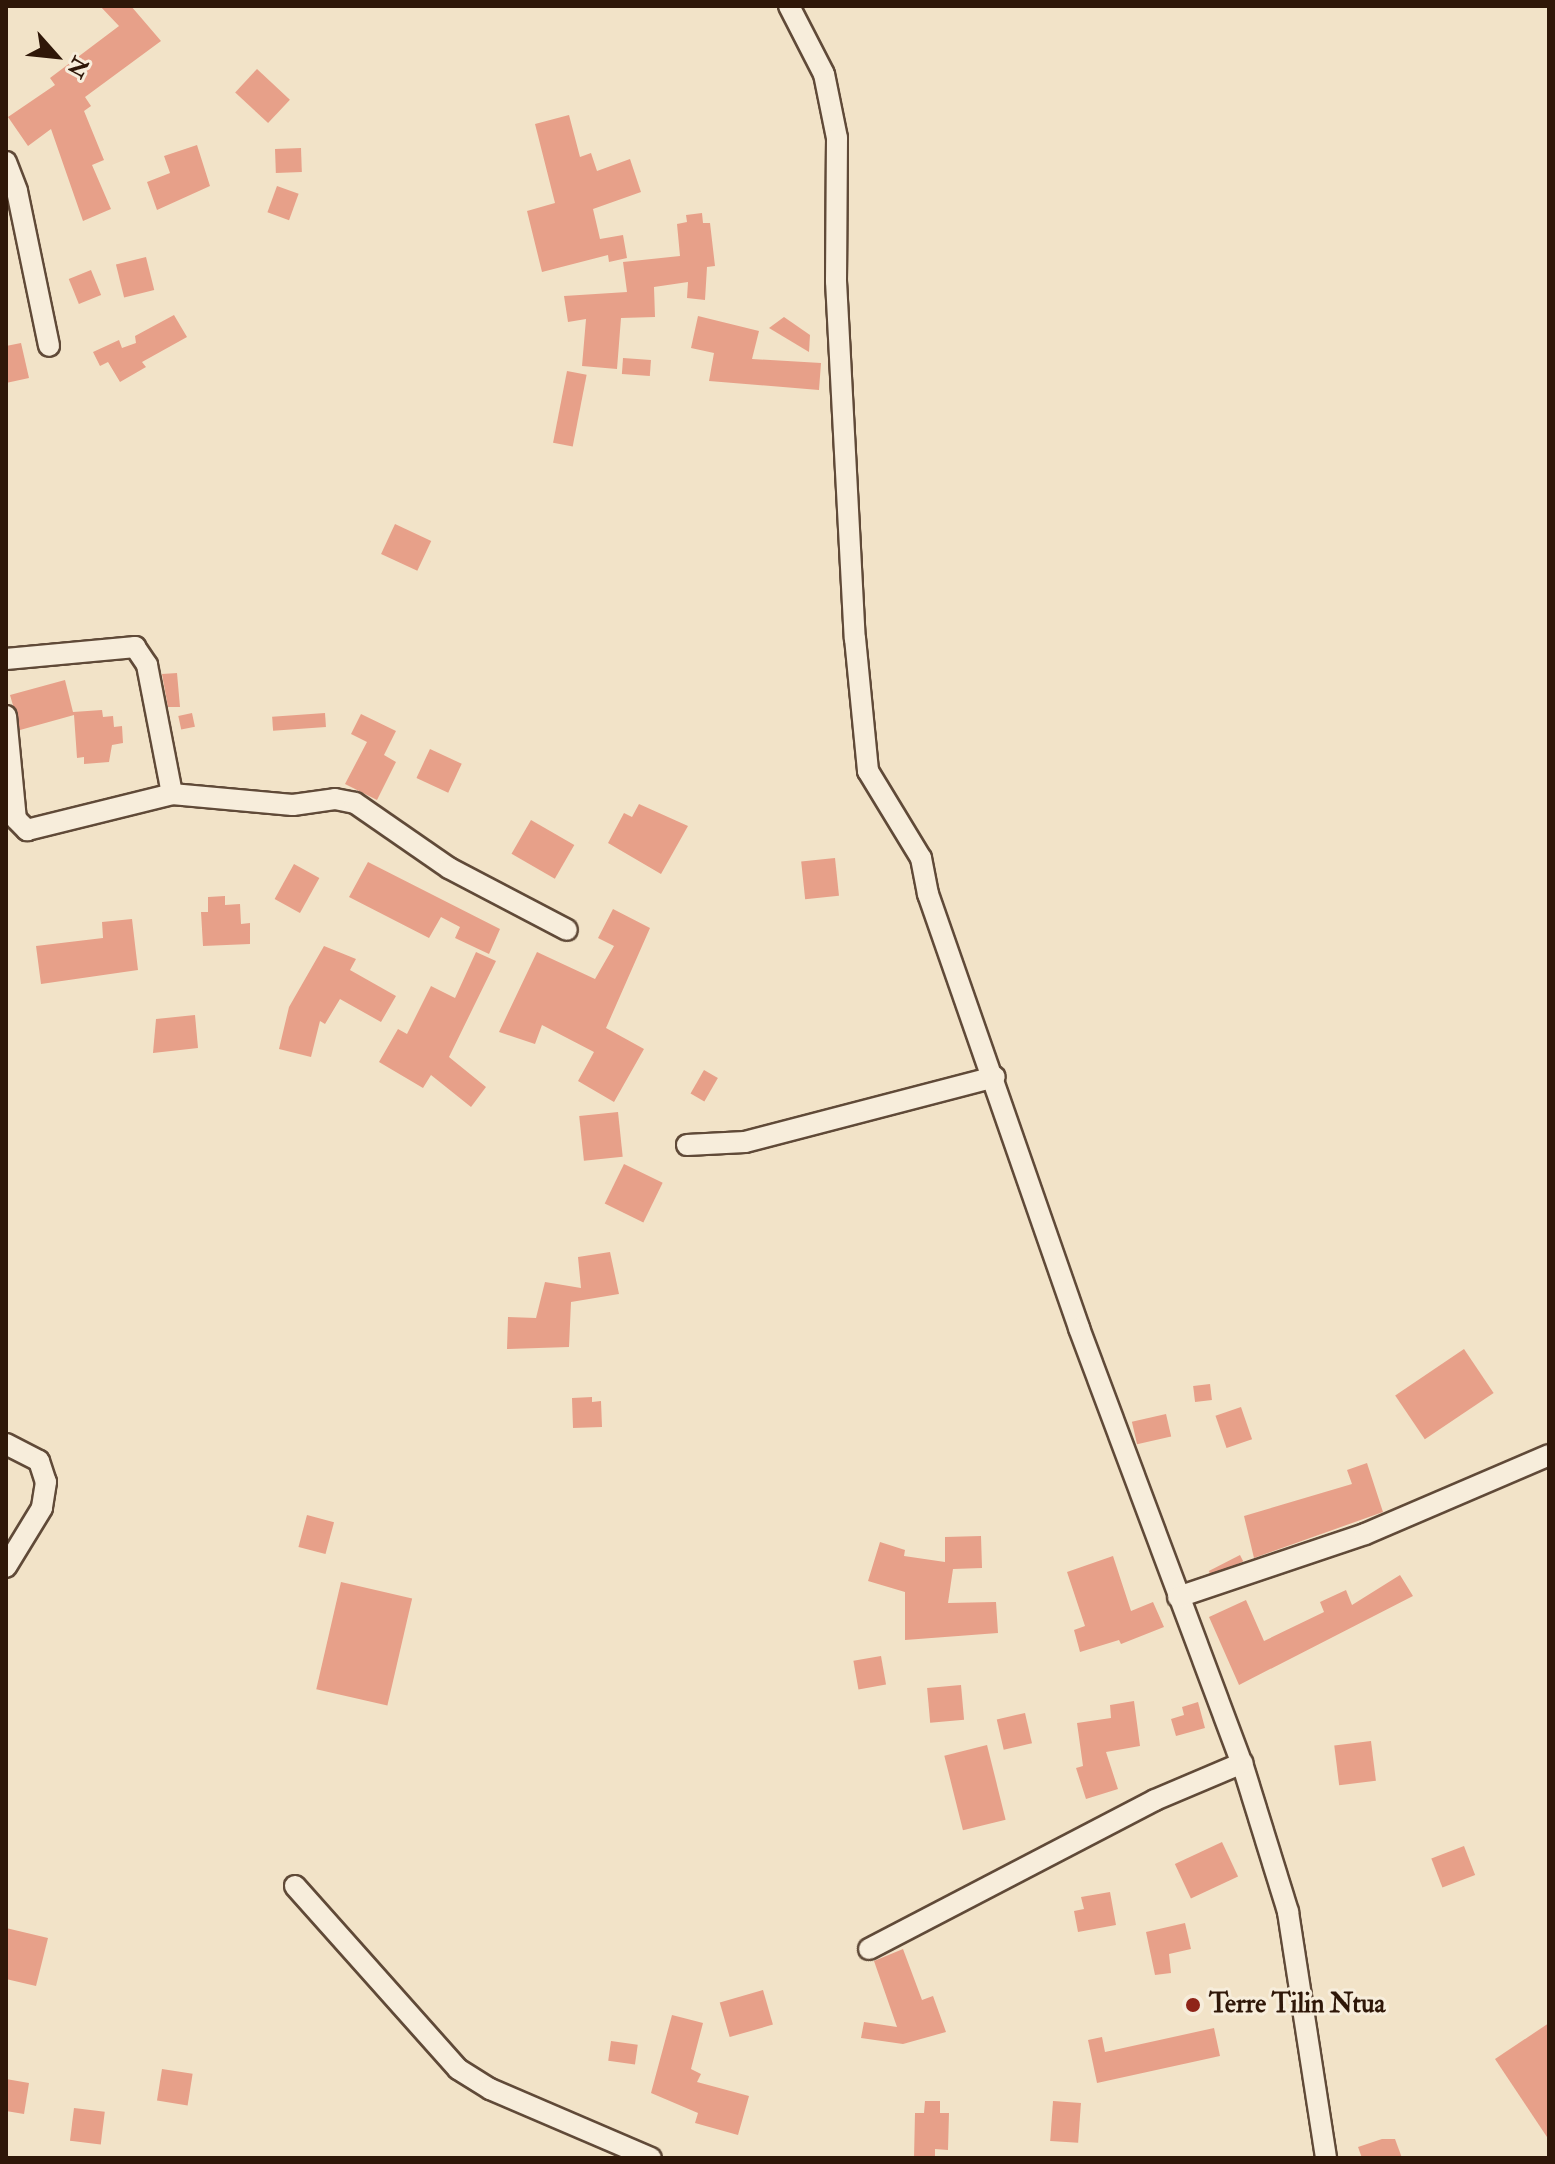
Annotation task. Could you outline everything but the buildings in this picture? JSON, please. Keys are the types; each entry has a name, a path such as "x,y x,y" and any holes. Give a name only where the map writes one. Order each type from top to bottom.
{"street":[{"path":"789,6 824,74 837,138 836,281 855,638 868,771 921,858 928,894 995,1077 1079,1328 1242,1763 1288,1912 1326,2158"},
{"path":"6,162 17,191 49,346"},
{"path":"6,659 135,647 144,655 172,794"},
{"path":"6,716 16,819 27,830 172,794 293,805 335,799 355,803 449,868 567,930"},
{"path":"687,1145 745,1142 995,1077"},
{"path":"6,1444 39,1461 46,1482 42,1508 6,1567"},
{"path":"1178,1597 1365,1534 1549,1455"},
{"path":"869,1949 1155,1800 1242,1763"},
{"path":"295,1886 458,2069 490,2089 651,2158"}],"place":[{"name":"Terre Tilin Ntua","path":"1193,2005"}]}
